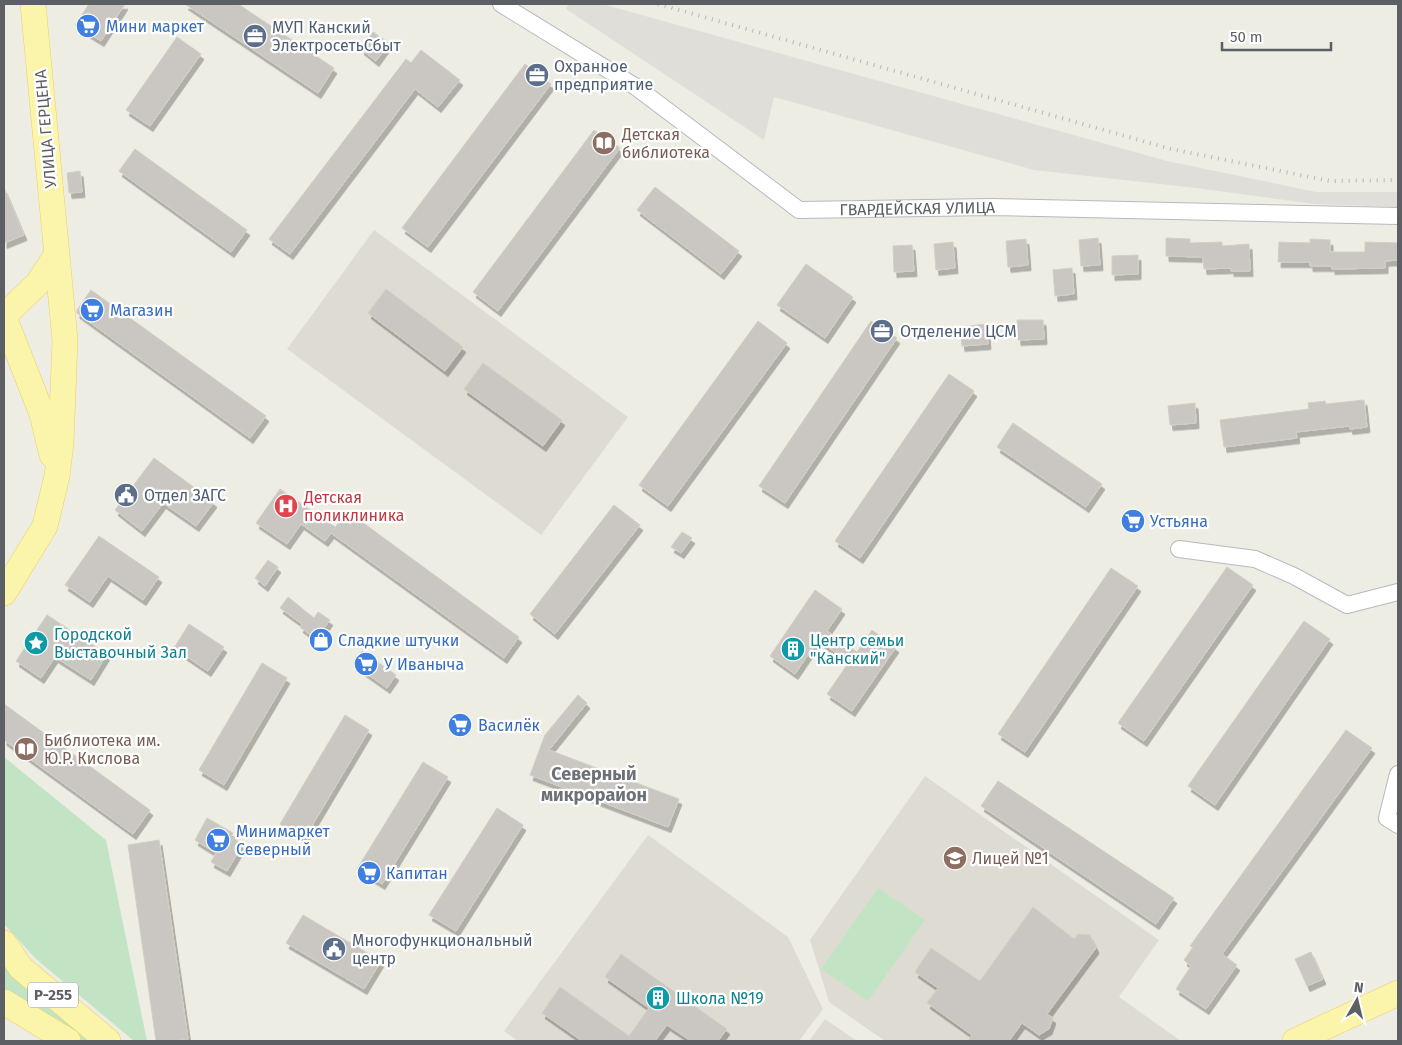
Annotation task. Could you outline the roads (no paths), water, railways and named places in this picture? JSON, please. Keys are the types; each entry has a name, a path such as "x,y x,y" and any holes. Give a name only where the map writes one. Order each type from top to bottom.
{"main road":[{"name":"УЛИЦА ГЕРЦЕНА","path":"4,593 45,526 58,476 65,340 33,4"},
{"path":"57,254 38,283 4,317 42,414 58,476"},
{"name":"Р-255","path":"4,943 21,968 108,1041"},
{"path":"1295,1041 1398,994"},
{"name":"Р-255","path":"4,1002 68,1041"}],"street":[{"name":"ГВАРДЕЙСКАЯ УЛИЦА","path":"501,4 636,87 799,210 991,206 1398,216"},
{"path":"1179,549 1255,559 1294,576 1347,605 1398,592"},
{"path":"1398,774 1388,818 1398,825"}],"railway":[{"path":"658,4 1171,149 1330,181 1398,180"}],"place":[{"name":"Мини маркет","path":"88,26"},
{"name":"МУП Канский ЭлектросетьСбыт","path":"255,36"},
{"name":"Охранное предприятие","path":"537,75"},
{"name":"Детская библиотека","path":"604,143"},
{"name":"Магазин","path":"92,310"},
{"name":"Отделение ЦСМ","path":"882,331"},
{"name":"Отдел ЗАГС","path":"126,495"},
{"name":"Детская поликлиника","path":"286,506"},
{"name":"Устьяна","path":"1133,521"},
{"name":"Сладкие штучки","path":"321,640"},
{"name":"Городской Выставочный Зал","path":"36,643"},
{"name":"Центр семьи \"Канский\"","path":"793,649"},
{"name":"У Иваныча","path":"366,664"},
{"name":"Василёк","path":"460,725"},
{"name":"Библиотека им. Ю.Р. Кислова","path":"26,749"},
{"name":"Минимаркет Северный","path":"218,840"},
{"name":"Лицей №1","path":"955,858"},
{"name":"Капитан","path":"369,873"},
{"name":"Многофункциональный центр","path":"334,949"},
{"name":"Школа №19","path":"658,998"}],"district":[{"name":"Северный микрорайон","path":"594,784"}]}
